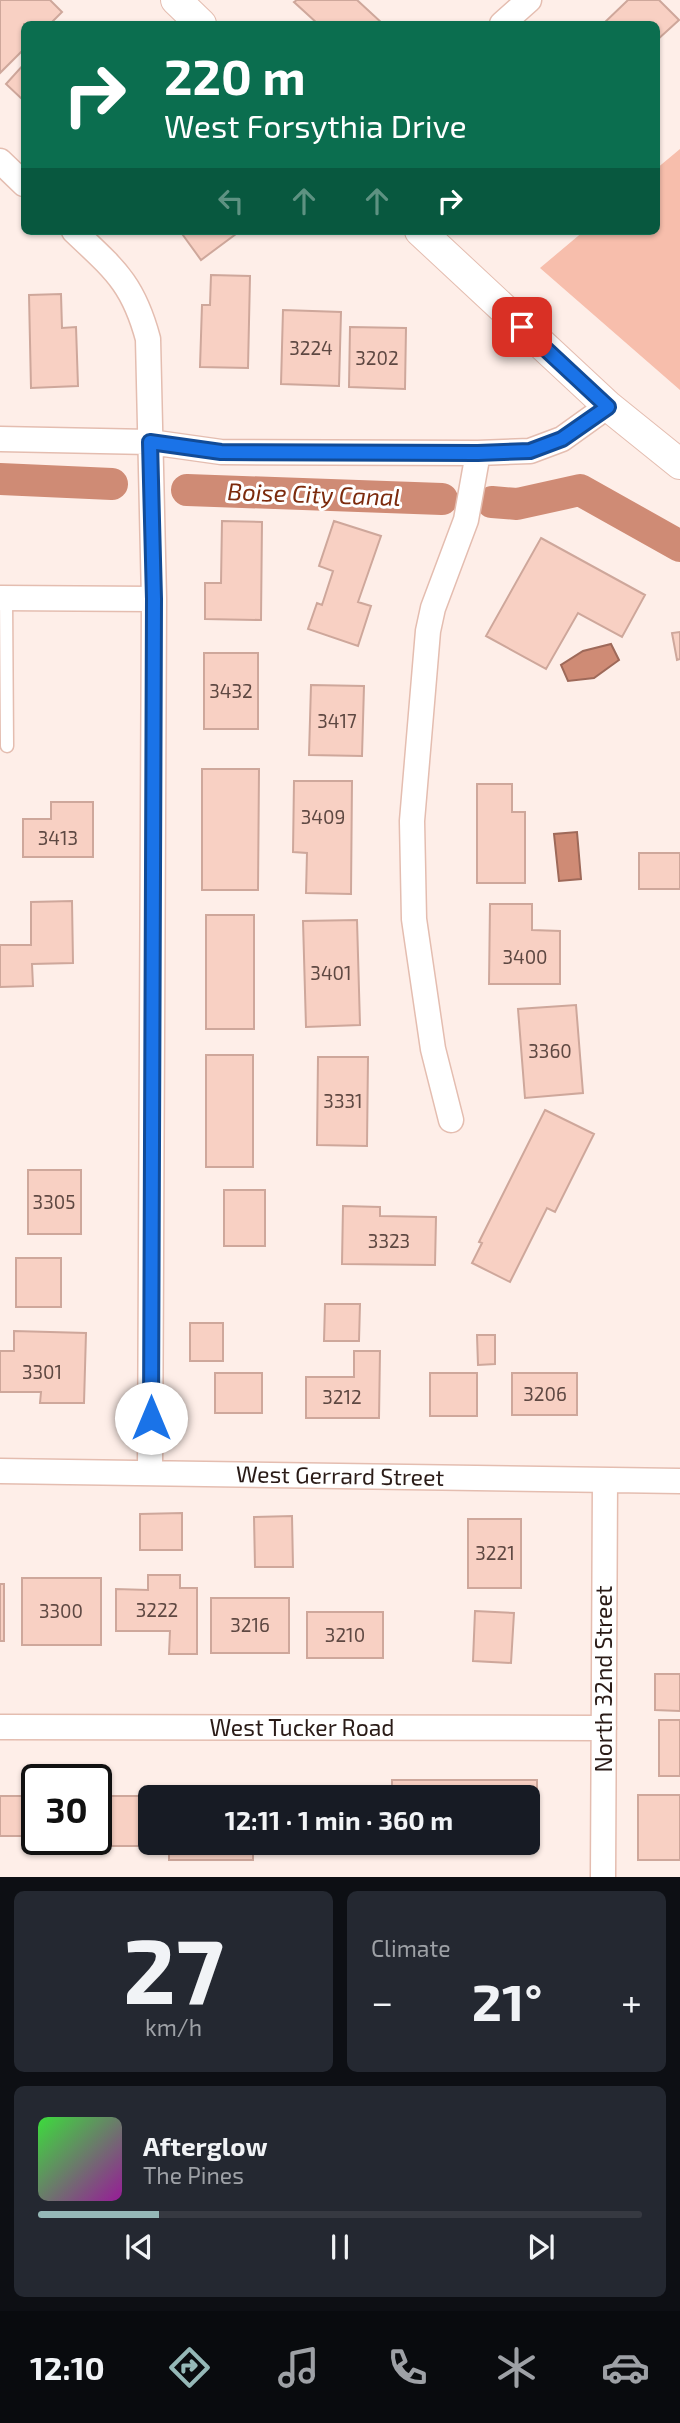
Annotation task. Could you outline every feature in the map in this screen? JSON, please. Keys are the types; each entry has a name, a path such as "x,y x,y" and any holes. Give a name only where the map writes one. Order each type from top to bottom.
{"street":[{"path":"176,0 198,21"},
{"path":"506,21 530,0"},
{"path":"0,161 21,181"},
{"path":"78,235 121,275 140,309 148,338 154,599 150,1473"},
{"path":"424,235 608,407 680,464"},
{"path":"0,439 150,442 221,452 530,451 562,439 608,407"},
{"path":"451,1120 433,1049 414,919 412,821 428,631 433,608 466,520 478,453"},
{"path":"3,598 154,599"},
{"name":"West Gerrard Street","path":"0,1471 680,1481"},
{"name":"North 32nd Street","path":"603,1877 605,1480"},
{"name":"West Tucker Road","path":"0,1727 604,1728"}],"lane":[{"path":"3,598 7,746"}],"shaded area":[{"path":"680,149 680,390 540,268 579,235 660,235 660,166"},
{"path":"611,644 619,660 594,678 568,681 561,665 583,651"},
{"path":"577,832 581,879 559,881 554,834"}],"building":[{"path":"0,0 50,0 62,12 53,21 21,21 21,52 0,73"},
{"path":"357,0 380,21 315,21 294,2"},
{"path":"628,0 659,0 679,20 660,37 660,21 606,21"},
{"path":"21,67 21,98 6,84"},
{"path":"183,235 235,235 201,260"},
{"path":"211,275 250,276 248,368 200,367 202,305 210,305"},
{"path":"61,294 62,328 76,327 78,386 31,388 29,295"},
{"path":"283,310 341,312 339,386 281,384"},
{"path":"350,327 406,328 405,389 349,387"},
{"path":"222,521 262,522 261,620 205,619 205,583 221,583"},
{"path":"334,521 381,536 358,602 371,606 358,646 308,629 317,603 322,605 333,571 319,566"},
{"path":"541,538 645,595 622,637 578,613 546,669 486,636"},
{"path":"680,632 680,659 677,660 672,633"},
{"path":"204,653 258,653 258,729 204,729"},
{"path":"311,685 364,686 362,756 309,755"},
{"path":"202,769 259,769 258,890 202,890"},
{"path":"294,781 352,781 351,894 306,893 307,853 293,852"},
{"path":"477,784 512,784 512,812 525,812 525,883 477,883"},
{"path":"51,802 93,802 93,857 23,857 23,819 51,819"},
{"path":"639,853 680,853 680,889 639,889"},
{"path":"72,901 73,963 32,964 33,986 0,987 0,945 31,945 31,902"},
{"path":"490,904 532,904 532,930 560,931 560,984 489,984"},
{"path":"206,915 254,915 254,1029 206,1029"},
{"path":"357,920 360,1025 306,1027 303,921"},
{"path":"576,1005 583,1093 525,1098 518,1009"},
{"path":"206,1055 253,1055 253,1167 206,1167"},
{"path":"318,1057 368,1057 367,1146 317,1145"},
{"path":"545,1110 594,1134 555,1212 547,1208 510,1282 472,1263 482,1243 479,1242"},
{"path":"28,1170 81,1170 81,1234 28,1234"},
{"path":"224,1190 265,1190 265,1246 224,1246"},
{"path":"343,1206 380,1207 380,1216 436,1217 435,1265 342,1264"},
{"path":"16,1258 61,1258 61,1307 16,1307"},
{"path":"325,1304 360,1304 359,1341 324,1341"},
{"path":"190,1323 223,1323 223,1361 190,1361"},
{"path":"14,1331 86,1333 84,1403 40,1403 41,1392 0,1392 0,1351 14,1351"},
{"path":"477,1335 495,1335 495,1364 478,1365"},
{"path":"354,1351 380,1351 379,1418 306,1418 306,1377 354,1377"},
{"path":"215,1373 262,1373 262,1413 215,1413"},
{"path":"430,1373 477,1373 477,1416 430,1416"},
{"path":"512,1373 577,1373 577,1415 512,1415"},
{"path":"182,1513 182,1550 140,1550 140,1514"},
{"path":"292,1516 293,1567 255,1567 254,1517"},
{"path":"468,1519 521,1519 521,1588 468,1588"},
{"path":"148,1575 180,1575 180,1588 197,1588 197,1654 169,1654 170,1631 116,1631 116,1589 148,1590"},
{"path":"22,1578 101,1578 101,1645 22,1645"},
{"path":"0,1584 4,1584 4,1641 0,1641"},
{"path":"211,1598 289,1598 289,1653 211,1653"},
{"path":"475,1611 514,1613 511,1663 473,1661"},
{"path":"307,1612 383,1612 383,1658 307,1658"},
{"path":"655,1674 680,1674 680,1711 655,1710"},
{"path":"659,1720 680,1720 680,1776 659,1776"},
{"path":"392,1780 537,1780 537,1785 392,1785"},
{"path":"638,1795 680,1795 680,1860 638,1860"},
{"path":"0,1796 21,1796 21,1836 0,1836"},
{"path":"112,1796 138,1796 138,1846 112,1846"},
{"path":"169,1855 253,1855 253,1860 169,1860"}],"waterway":[{"name":"Boise City Canal","path":"0,479 112,484"},
{"name":"Boise City Canal","path":"187,490 442,499"},
{"name":"Boise City Canal","path":"492,502 517,504 580,490 680,546"}],"route":[{"path":"151,1418 154,599 150,442 221,452 530,451 562,439 608,407 522,327"}]}
